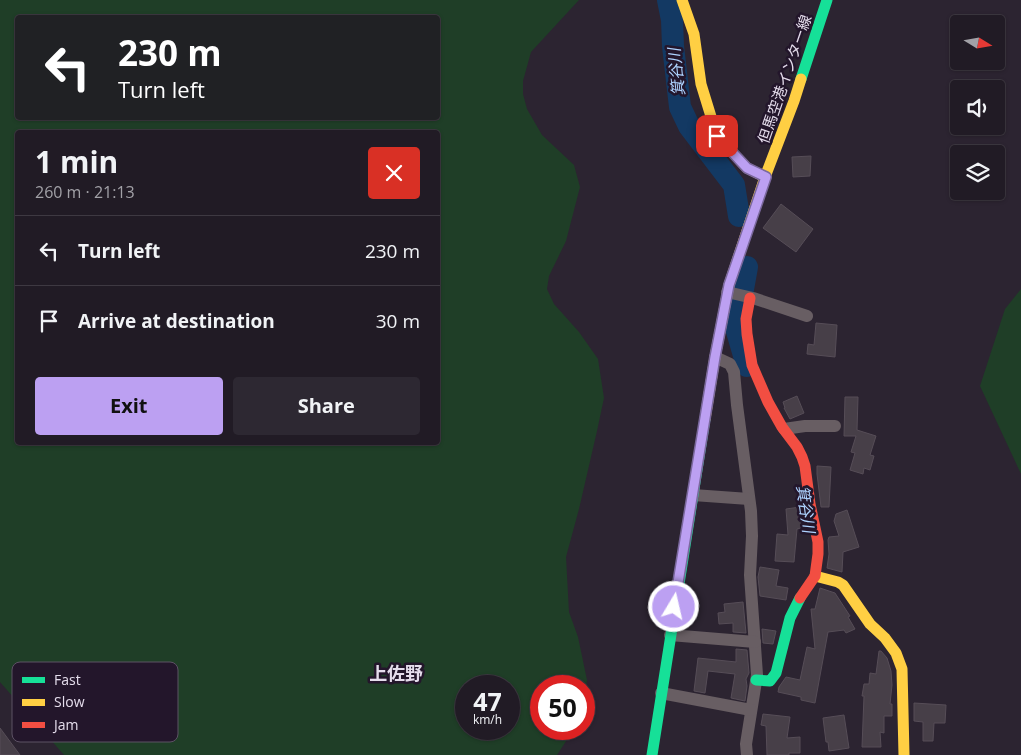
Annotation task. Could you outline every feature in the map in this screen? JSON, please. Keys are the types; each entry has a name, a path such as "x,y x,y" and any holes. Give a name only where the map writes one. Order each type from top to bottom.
{"street":[{"path":"682,0 694,34 701,84 717,136 747,168 766,177"},
{"name":"但馬空港インター線","path":"652,755 727,292 794,101 827,0"},
{"path":"727,292 807,316"},
{"path":"750,298 746,319 752,365 768,402 806,466 810,504 818,542 815,576 790,618 776,673 770,681 756,680"},
{"path":"715,357 730,364 734,372 736,405 751,511 750,575 757,675 746,744 747,755"},
{"path":"732,368 752,365"},
{"path":"784,429 805,426 835,426"},
{"path":"693,495 748,499"},
{"path":"815,576 843,585 861,612 896,653 902,669 904,755"},
{"path":"670,635 755,642"},
{"path":"661,693 751,710"}],"green space":[{"path":"0,0 579,0 531,52 523,81 523,94 527,109 542,135 574,165 580,187 566,241 549,276 547,289 554,304 579,332 598,359 604,398 566,557 569,612 578,637 586,675 530,675 530,740 567,740 557,755 64,755 53,742 178,742 178,662 12,662 12,696 0,682"},
{"path":"1021,289 1021,474 980,386 1005,309"}],"building":[{"path":"811,156 810,176 793,177 792,157"},
{"path":"781,204 813,229 796,252 763,228"},
{"path":"816,323 837,325 835,357 807,354 808,344 814,345"},
{"path":"797,396 804,413 790,419 783,402"},
{"path":"845,397 858,397 857,430 876,436 870,455 874,456 870,470 864,468 863,474 850,470 855,453 851,452 856,436 844,436"},
{"path":"817,466 831,467 829,507 821,507"},
{"path":"800,507 801,528 797,529 794,562 775,561 777,534 788,535 786,509"},
{"path":"847,510 859,547 843,552 842,572 827,568 828,540 829,537 839,536 834,521 836,514"},
{"path":"760,567 779,570 776,586 788,588 786,600 760,596 758,577"},
{"path":"820,588 835,593 850,616 848,617 855,629 846,633 844,630 828,632 815,703 801,700 801,697 778,692 786,677 800,680 807,647 815,649 811,609 815,609"},
{"path":"743,602 746,633 733,632 733,623 719,624 718,613 725,612 724,604"},
{"path":"762,629 776,631 773,644 763,643"},
{"path":"736,649 747,650 749,673 746,679 745,701 731,698 735,674 708,671 705,693 694,691 698,658 736,662"},
{"path":"879,651 887,658 891,671 890,704 892,704 892,716 884,716 884,733 880,732 881,747 862,747 864,696 862,696 864,684 869,684 870,673 876,674"},
{"path":"914,703 946,705 945,723 934,723 933,741 923,741 923,722 914,721"},
{"path":"763,714 790,717 787,738 800,737 800,753 767,755 766,726 761,725"},
{"path":"844,715 849,748 829,751 823,718"},
{"path":"0,728 20,755 0,755"}],"waterway":[{"name":"箕谷川","path":"668,0 672,20 680,107 689,126 734,185 739,216"},
{"name":"箕谷川","path":"747,267 736,328 747,366"}],"traffic: fast":[{"path":"801,79 827,0"},
{"path":"652,755 705,419"},
{"path":"756,680 770,681 776,673 790,618 800,598"}],"traffic: slow":[{"path":"682,0 694,34 701,84 717,136 747,168 765,177"},
{"path":"705,419 729,285 765,177 801,79"},
{"path":"815,576 843,585 870,624 885,638 896,653 902,669 904,755"}],"traffic: jam":[{"path":"750,298 746,319 752,365 768,402 802,457 818,542 815,576 800,598"}],"district":[{"name":"上佐野","path":"396,673"}],"route":[{"path":"674,607 715,357 729,285 766,177 747,168 717,136"}]}
